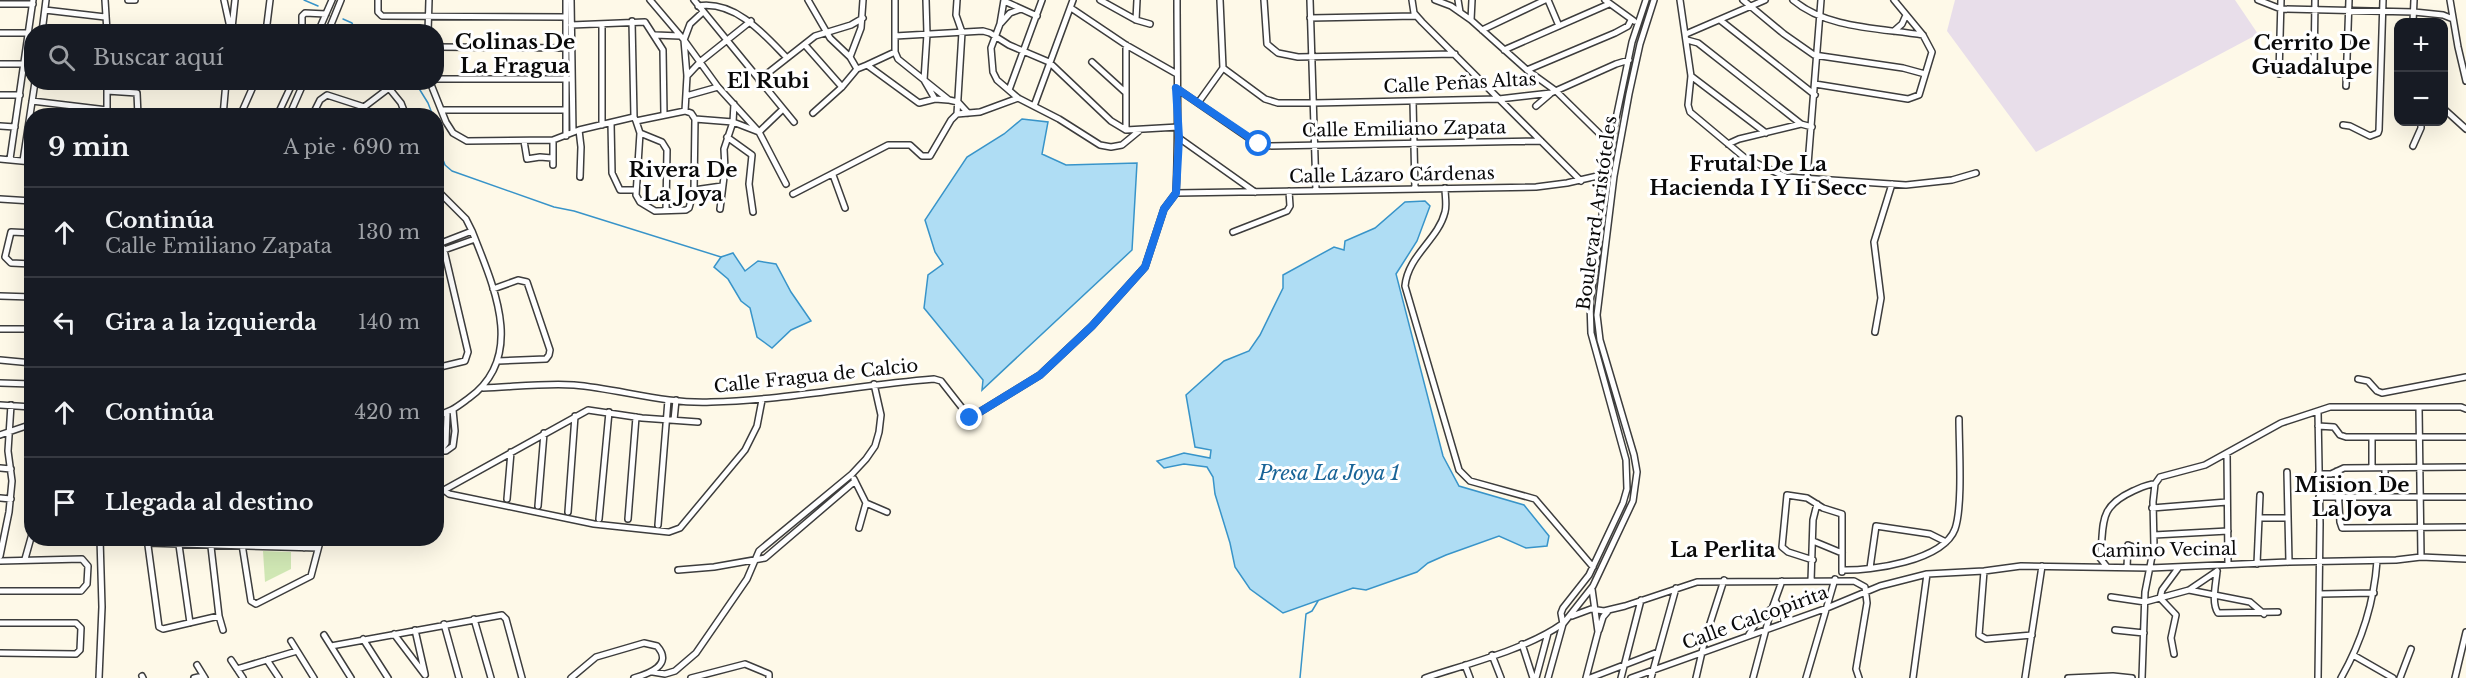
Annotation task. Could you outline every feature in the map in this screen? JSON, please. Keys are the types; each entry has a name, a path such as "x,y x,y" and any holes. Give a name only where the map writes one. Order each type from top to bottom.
{"street":[{"path":"43,24 46,0"},
{"path":"105,0 106,24"},
{"path":"128,0 135,0"},
{"path":"224,0 229,24"},
{"path":"232,24 235,0"},
{"path":"267,24 270,0"},
{"path":"322,24 332,0"},
{"path":"331,24 341,0"},
{"path":"378,0 378,12 381,16 566,17"},
{"path":"428,24 429,0"},
{"path":"566,0 565,48 576,131 581,147 580,177"},
{"path":"566,136 572,0"},
{"path":"650,0 701,61 718,87 759,132 786,184"},
{"path":"694,0 794,122"},
{"path":"808,0 826,31 850,57 857,69"},
{"path":"850,57 863,18 863,0"},
{"path":"895,0 897,55 950,100"},
{"path":"926,0 927,34 924,80 935,99"},
{"path":"957,0 956,15 962,32 957,114"},
{"path":"1037,16 1004,0 991,55 994,76 1018,98 1100,145 1111,147 1122,145 1140,130"},
{"path":"1009,90 1042,0"},
{"path":"1034,106 1073,0"},
{"path":"1100,0 1136,20 1150,24"},
{"path":"1136,20 1137,0"},
{"path":"1176,193 1179,138 1176,88 1178,0"},
{"path":"1198,103 1223,68 1220,0"},
{"path":"1264,0 1267,44 1286,56 1455,54"},
{"path":"1310,0 1316,190"},
{"path":"1412,0 1416,16 1581,180"},
{"path":"1435,0 1471,20 1611,145"},
{"path":"1458,0 1460,12"},
{"path":"1471,20 1472,0"},
{"path":"1482,30 1547,0 1559,26"},
{"name":"Boulevard Aristóteles","path":"1563,624 1561,613 1563,608 1593,567 1623,503 1627,489 1626,460 1591,333 1589,314 1611,145 1627,61 1646,0"},
{"name":"Boulevard Aristóteles","path":"1548,678 1563,624 1593,585 1636,493 1636,467 1598,331 1596,315 1614,176 1636,60 1654,0"},
{"path":"1680,0 1691,76 1688,105 1690,112 1745,158 1786,177 1892,184 1928,183 1976,173"},
{"path":"1743,0 1808,52 1818,56 1903,68 1925,74"},
{"path":"1751,7 1755,0"},
{"path":"1687,37 1765,0"},
{"path":"1793,0 1820,17 1923,35"},
{"path":"1807,177 1821,0"},
{"path":"1815,84 1908,99 1919,94 1932,52 1923,35 1894,0"},
{"path":"2258,0 2281,9 2414,12 2453,19"},
{"path":"2279,74 2281,0"},
{"path":"2314,70 2315,0"},
{"path":"2346,86 2349,0"},
{"path":"2343,125 2370,136 2378,133 2383,0"},
{"path":"2413,18 2414,0"},
{"path":"2450,0 2466,81"},
{"path":"698,6 716,1 738,10 787,58"},
{"path":"0,4 33,2 31,24"},
{"path":"1504,50 1607,2 1638,23"},
{"path":"1000,24 1010,13 1021,9"},
{"path":"1071,9 1126,45 1177,74"},
{"path":"45,10 105,17"},
{"path":"680,36 704,12"},
{"path":"302,24 302,16 305,13 326,14"},
{"path":"1894,31 1902,24 1906,15"},
{"path":"1310,18 1416,16"},
{"path":"759,80 815,36 826,31 851,26 863,18"},
{"path":"1527,70 1615,33 1628,26 1631,20"},
{"path":"1720,20 1815,95"},
{"path":"444,116 446,122 460,138 467,141 524,141 553,140 576,131 611,123 635,119 664,116 685,111 692,113 695,119 694,190 689,208 686,210 651,210 642,206 636,193 640,133 635,119 632,21"},
{"path":"687,76 701,61 751,21"},
{"path":"571,25 645,22 663,50 664,116"},
{"path":"602,24 602,125"},
{"path":"680,36 687,28"},
{"path":"895,36 982,31 995,35 1005,43 1049,62 1111,121 1126,130 1178,127"},
{"path":"0,33 24,33"},
{"path":"655,35 680,36"},
{"path":"680,36 687,76 685,111"},
{"path":"1687,37 1698,43 1801,124 1812,127"},
{"path":"805,45 842,87"},
{"path":"1126,45 1126,130"},
{"path":"444,47 565,48"},
{"path":"813,113 842,87 857,69 897,55"},
{"name":"Calle Peñas Altas","path":"1223,68 1265,99 1278,103 1314,103 1499,99 1553,92 1616,64 1636,60"},
{"path":"1092,62 1125,92"},
{"path":"0,64 24,64"},
{"path":"867,65 915,101 923,103 935,99 950,100 958,102 968,113"},
{"path":"10,159 24,70"},
{"path":"1691,76 1766,133"},
{"path":"444,79 569,79"},
{"path":"686,96 718,87"},
{"name":"Calle Emiliano Zapata","path":"1176,88 1262,146 1541,141"},
{"path":"31,108 34,90"},
{"path":"224,108 225,90"},
{"path":"244,108 251,90"},
{"path":"281,108 288,90"},
{"path":"292,108 299,90"},
{"path":"316,108 320,100 327,95 364,107 386,90"},
{"path":"390,90 403,108"},
{"path":"433,90 441,108"},
{"path":"107,108 107,92 137,93 138,108"},
{"path":"1536,106 1553,92"},
{"path":"0,95 20,95"},
{"path":"794,194 894,144 910,145 926,157 930,156 951,120 957,114 980,112 1018,98"},
{"path":"32,101 76,108"},
{"path":"1413,101 1414,189"},
{"path":"720,209 728,135 733,122 734,104"},
{"path":"759,132 783,109"},
{"path":"444,110 566,110"},
{"path":"2448,113 2466,129"},
{"path":"695,119 733,122 759,132"},
{"path":"719,120 728,135 752,155 749,184 753,212"},
{"path":"611,123 612,173 620,190 636,193"},
{"path":"1728,144 1739,138 1801,124"},
{"path":"0,126 15,126"},
{"path":"2413,146 2421,126"},
{"path":"640,133 662,142 667,150 666,210"},
{"path":"1179,138 1257,193"},
{"path":"524,141 526,158 553,162 553,140"},
{"path":"0,159 23,161 24,156"},
{"name":"Calle Lázaro Cárdenas","path":"1176,193 1536,187 1606,174"},
{"path":"833,175 845,208"},
{"path":"1875,332 1881,298 1874,242 1892,184"},
{"path":"694,190 722,186"},
{"path":"1445,188 1446,210 1410,266 1405,286 1459,470 1470,480 1535,499 1593,567"},
{"path":"1233,232 1287,211 1290,206 1289,191"},
{"name":"Calle Fragua de Calcio","path":"483,388 575,386 668,400 710,402 762,400 832,392 874,384 937,379 970,418 1040,375 1092,326 1145,267 1164,209 1176,193"},
{"path":"444,197 466,219 472,231 493,289 502,325 498,361 483,388 444,414"},
{"path":"0,199 24,200"},
{"path":"444,239 472,231"},
{"path":"24,233 11,232 5,257 11,262 24,263"},
{"path":"444,365 465,362 468,352 444,250 476,240"},
{"path":"493,289 518,280 527,282 550,350 546,359 498,361"},
{"path":"0,297 24,297"},
{"path":"0,329 24,329"},
{"path":"0,360 24,362"},
{"path":"2358,379 2368,381 2382,393 2466,377"},
{"path":"0,382 24,384"},
{"path":"634,678 675,671 696,653 747,579 754,560 764,546 854,478 874,446 879,432 880,416 874,384"},
{"path":"1609,398 1614,401 1617,395"},
{"path":"658,525 668,400"},
{"path":"674,420 676,400"},
{"path":"698,422 588,410 444,490 449,494 594,524 657,531 676,530 745,450 757,426 762,400"},
{"path":"0,405 24,406"},
{"path":"0,591 81,591 85,589 88,566 82,559 0,558 2,530 10,499 11,469 8,451 11,405"},
{"path":"2142,678 2145,602 2154,536 2152,508 2155,484 2160,477 2205,465 2282,423 2330,407 2461,407 2466,409"},
{"path":"2419,408 2418,468 2421,557"},
{"path":"444,451 453,446 455,431 453,410"},
{"path":"1614,417 1617,410 1623,415"},
{"path":"599,519 609,412"},
{"path":"2318,412 2320,561 2318,678"},
{"path":"444,445 447,414"},
{"path":"567,512 575,416"},
{"path":"628,519 636,417"},
{"path":"1842,570 1889,566 1927,554 1946,542 1955,530 1958,515 1959,419"},
{"path":"0,435 24,426"},
{"path":"2318,426 2336,428 2342,436 2466,437"},
{"path":"538,506 544,434"},
{"path":"2372,437 2372,468"},
{"path":"507,500 512,452"},
{"path":"2227,453 2228,564"},
{"path":"2318,474 2331,474 2344,468 2466,467"},
{"path":"0,468 11,469"},
{"path":"2385,468 2385,497"},
{"path":"2337,471 2342,528 2466,527"},
{"path":"2287,472 2289,562"},
{"path":"854,478 866,503 887,512"},
{"path":"2107,567 2100,558 2102,522 2105,512 2129,493 2143,486 2155,484"},
{"path":"1813,560 1784,550 1782,545 1787,495 1807,498 1841,513 1843,518 1842,579"},
{"path":"2257,564 2260,495"},
{"path":"2319,497 2466,497"},
{"path":"0,498 10,499"},
{"path":"2152,508 2227,502"},
{"path":"859,528 866,503"},
{"path":"1812,580 1813,520 1817,504"},
{"path":"2259,518 2288,518"},
{"path":"1870,568 1874,530 1878,526 1898,531 1930,534 1946,542"},
{"path":"2154,536 2228,531"},
{"path":"1813,542 1842,553"},
{"path":"2127,567 2128,545 2152,555"},
{"path":"25,559 29,546"},
{"path":"99,678 102,607 100,546"},
{"path":"148,546 157,624 163,629 219,616"},
{"path":"179,546 190,623"},
{"path":"211,546 219,616 223,630"},
{"path":"242,546 272,547 318,548 311,576 256,604 251,601 242,546"},
{"name":"Camino Vecinal","path":"1866,593 1895,581 1927,574 1984,572 2021,566 2217,568 2228,564 2377,561 2421,557 2466,559"},
{"path":"678,570 754,560"},
{"path":"2341,678 2354,655 2374,593 2377,561"},
{"path":"2025,678 2042,566"},
{"path":"2160,598 2162,590 2179,567"},
{"path":"2111,597 2145,602 2160,598 2189,590 2217,568"},
{"path":"2217,568 2215,610 2220,614 2278,612"},
{"path":"1984,572 1979,635 1986,639 2032,635"},
{"path":"1913,678 1927,574"},
{"path":"1806,678 1835,579"},
{"path":"1425,678 1436,676 1548,633 1576,614 1594,609 1609,610 1697,582 1842,579 1859,582 1865,587 1868,603 1856,669 1859,678"},
{"path":"1696,678 1705,639 1724,580"},
{"path":"1753,678 1771,609 1782,581"},
{"path":"1593,585 1592,597 1598,632"},
{"path":"1651,678 1676,588"},
{"path":"2189,590 2250,602 2264,614"},
{"name":"Calle Calcopirita","path":"1631,678 1703,654 1866,593"},
{"path":"2320,594 2374,593"},
{"path":"2160,598 2175,615 2171,638 2174,654"},
{"path":"1621,678 1641,600"},
{"path":"1776,600 1785,623"},
{"path":"1748,636 1760,616 1771,609"},
{"path":"1588,678 1598,632 1603,617 1609,610"},
{"path":"331,646 499,615 504,616 522,678"},
{"path":"474,619 491,678"},
{"path":"0,622 76,623 81,628 80,650 76,654 0,653"},
{"path":"444,624 459,678"},
{"path":"415,630 426,677"},
{"path":"2115,630 2144,633"},
{"path":"2455,678 2466,632"},
{"path":"1534,678 1548,633"},
{"path":"394,634 426,677"},
{"path":"324,635 351,678"},
{"path":"363,639 388,678"},
{"path":"291,641 314,678"},
{"path":"571,678 596,657 644,643 652,644 661,650 660,665 650,675"},
{"path":"1522,644 1534,678"},
{"path":"2400,678 2411,649"},
{"path":"237,669 297,651"},
{"path":"1588,678 1658,652"},
{"path":"1492,655 1501,678"},
{"path":"2354,655 2393,678"},
{"path":"231,660 243,678"},
{"path":"267,660 279,678"},
{"path":"696,677 745,664 770,674 769,678"},
{"path":"194,678 204,677 197,665"},
{"path":"1465,665 1470,678"},
{"path":"2068,678 2113,676 2132,678"}],"shaded area":[{"path":"1955,0 2235,0 2258,34 2036,152 1947,31"}],"green space":[{"path":"263,551 291,552 291,569 265,582"}],"water":[{"path":"1022,119 1048,122 1042,154 1066,165 1137,163 1132,250 982,390 983,380 924,308 928,275 943,264 935,252 925,220 967,157 1004,134"},
{"name":"Presa La Joya 1","path":"1425,201 1430,206 1417,241 1396,274 1443,456 1459,486 1524,505 1549,536 1547,546 1526,548 1499,536 1446,555 1428,563 1417,572 1366,590 1353,588 1283,613 1250,589 1235,567 1215,494 1213,477 1207,467 1184,464 1164,468 1157,461 1184,453 1210,458 1211,450 1195,447 1186,395 1224,361 1249,351 1260,335 1283,288 1283,275 1334,247 1344,250 1345,241 1375,228 1405,202"},
{"path":"733,253 745,271 758,261 776,264 791,292 811,321 791,330 772,348 757,337 750,308 741,301 728,279 714,267 721,257"}],"waterway":[{"path":"304,0 318,6"},
{"path":"343,19 352,24"},
{"path":"420,90 430,108"},
{"path":"444,162 452,171 554,207 574,211 721,257"},
{"path":"1300,678 1306,614 1312,611 1318,601"}],"district":[{"name":"Colinas De La Fragua","path":"515,54"},
{"name":"Cerrito De Guadalupe","path":"2312,55"},
{"name":"El Rubi","path":"768,81"},
{"name":"Frutal De La Hacienda I Y Ii Secc","path":"1758,176"},
{"name":"Rivera De La Joya","path":"683,182"},
{"name":"Mision De La Joya","path":"2352,497"},
{"name":"La Perlita","path":"1723,550"}],"route":[{"path":"970,418 995,405 1040,375 1092,326 1145,267 1164,209 1176,193 1179,138 1176,88 1259,144"}]}
